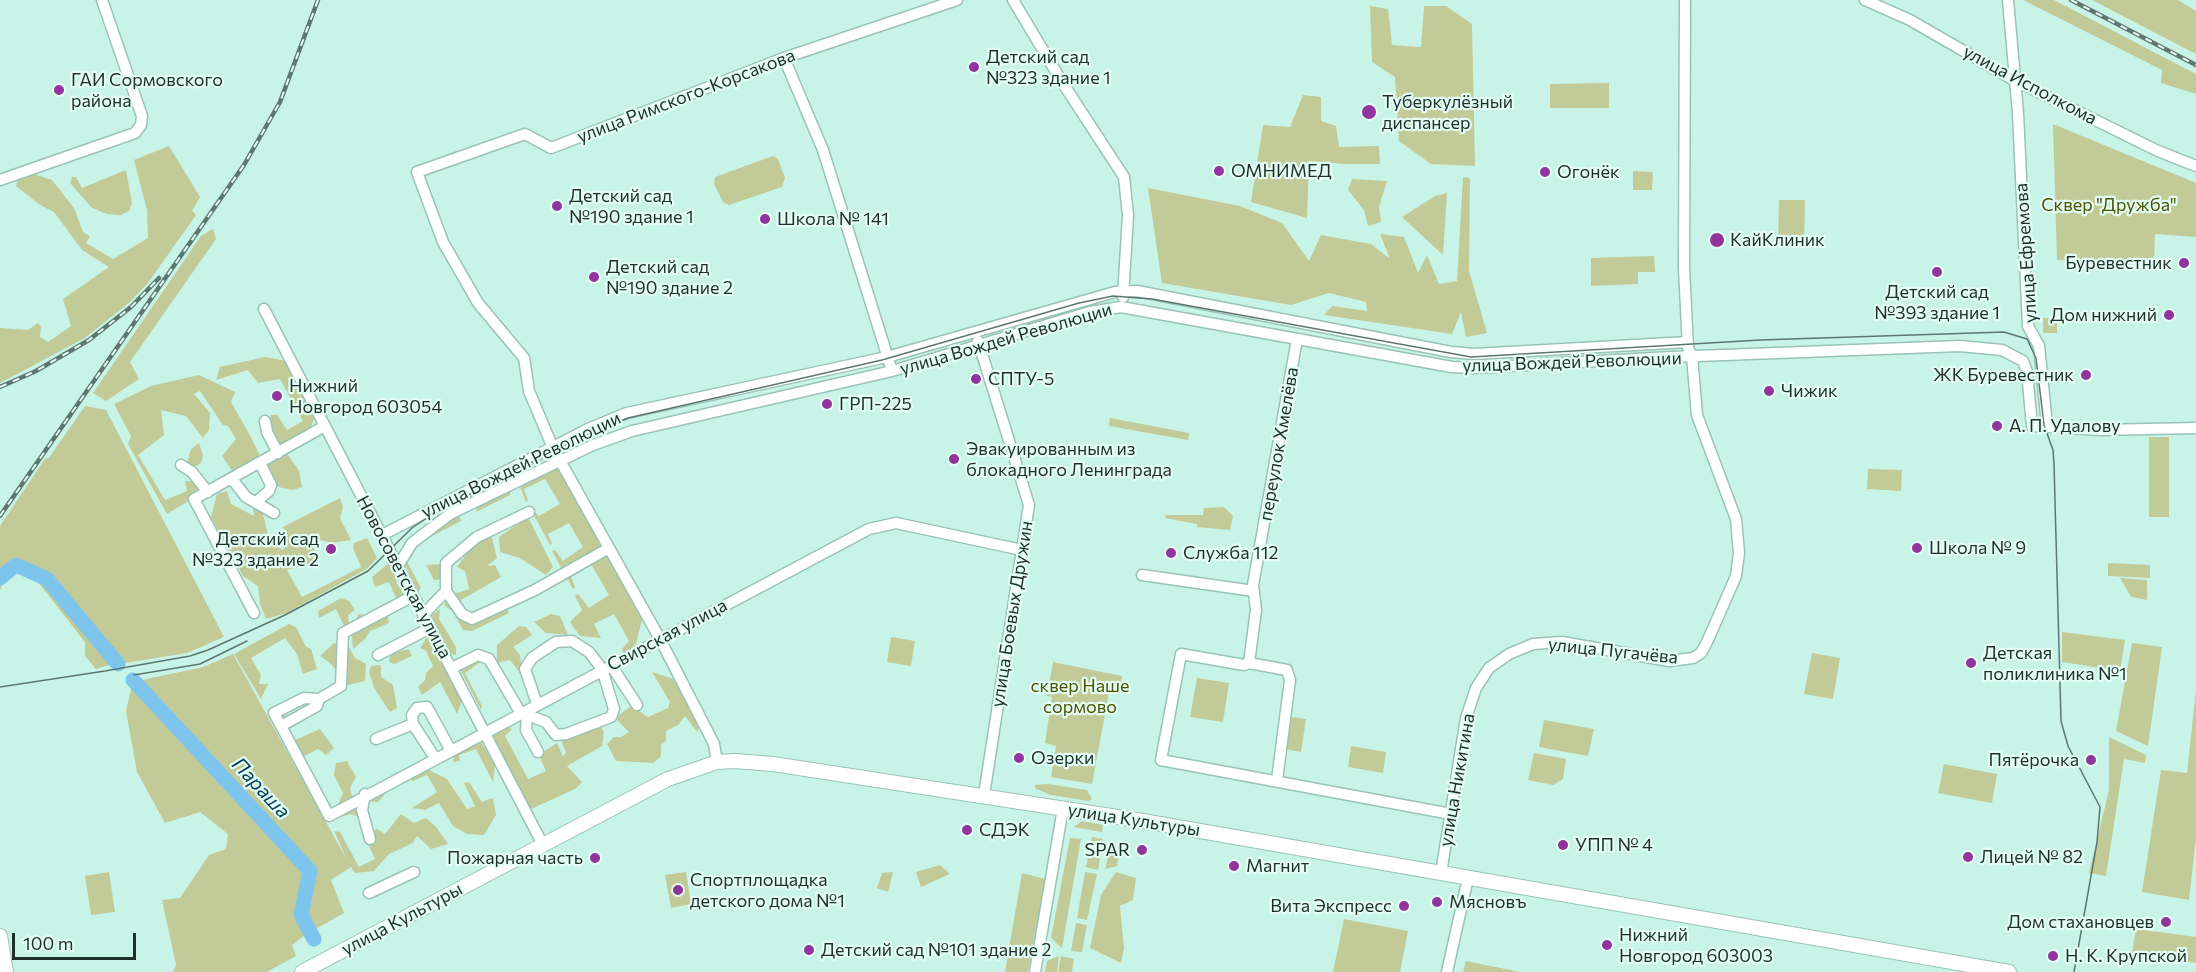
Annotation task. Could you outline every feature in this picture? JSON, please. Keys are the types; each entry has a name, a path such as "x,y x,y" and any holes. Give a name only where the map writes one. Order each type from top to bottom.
{"main road":[{"name":"улица Культуры","path":"302,972 668,779 717,762 765,763 984,795 2009,972"},
{"path":"0,938 6,972"}],"street":[{"path":"0,180 135,133 141,125 142,116 102,0"},
{"name":"улица Римского-Корсакова","path":"553,448 530,391 524,358 478,303 443,242 417,172 525,134 550,148 784,58 957,0"},
{"path":"1013,0 1062,82 1124,177 1128,215 1121,306"},
{"path":"1685,0 1684,268 1688,342 1692,356"},
{"name":"улица Исполкома","path":"1865,0 1910,20 2014,80 2158,151 2196,166"},
{"name":"улица Ефремова","path":"2008,0 2028,326 2039,346 2047,425"},
{"path":"784,58 823,150 892,371"},
{"name":"улица Вождей Революции","path":"382,535 627,413 887,357 1076,301 1123,291 1137,291 1451,352 1494,353 1688,342"},
{"name":"улица Вождей Революции","path":"398,566 412,543 450,514 559,460 632,431 892,371 980,347 1090,312 1121,306 1452,367 1475,368 1692,356 1960,346 2002,350 2023,361 2027,372 2032,426 2047,425"},
{"name":"Новосоветская улица","path":"264,309 543,845"},
{"name":"улица Боевых Дружин","path":"975,332 1029,505 984,795"},
{"name":"переулок Хмелёва","path":"1249,663 1256,610 1254,588 1297,339"},
{"name":"улица Пугачёва","path":"1476,688 1489,668 1509,654 1533,644 1562,642 1683,661 1701,652 1736,576 1739,537 1736,519 1697,415 1692,356"},
{"path":"266,421 267,432 278,453"},
{"path":"2047,425 2100,430 2196,428"},
{"path":"254,614 194,500 325,426"},
{"path":"553,448 660,639 714,744 717,762"},
{"path":"256,502 269,491 271,485 260,463"},
{"path":"181,465 192,472 208,492"},
{"path":"232,479 246,497 274,513"},
{"path":"529,512 477,537 446,563 446,591 462,614 472,620 535,590 609,548"},
{"name":"Свирская улица","path":"413,596 343,633 341,686 319,699 317,706 280,726 329,816 365,794 524,713 537,704 869,529 896,523 1022,550"},
{"path":"1142,575 1254,588"},
{"path":"423,615 446,591"},
{"path":"378,656 430,628"},
{"path":"537,704 525,669 532,658 556,642 572,641 607,667 637,705"},
{"path":"1277,780 1290,680 1287,670 1180,654 1161,760 1451,814"},
{"path":"452,668 478,655 489,659 524,713 526,730 538,752"},
{"path":"524,713 546,722 556,735 566,734 611,717 614,709 607,667"},
{"name":"улица Никитина","path":"1441,873 1466,718 1476,688"},
{"path":"435,758 413,724 412,715 417,708 427,707 450,749"},
{"path":"376,739 413,724"},
{"path":"365,794 362,810 369,839"},
{"path":"1035,972 1063,808"},
{"path":"369,893 414,872"},
{"path":"1447,972 1467,878"}],"green space":[{"path":"2023,0 2054,0 2196,74 2196,94 2161,83 2162,70"},
{"path":"2092,0 2178,0 2196,11 2196,54"},
{"path":"1370,6 1388,9 1392,45 1421,47 1424,6 1446,6 1472,24 1475,166 1431,164 1399,141 1395,77 1372,62"},
{"path":"1609,83 1609,108 1550,108 1550,84"},
{"path":"1303,95 1321,97 1321,121 1336,126 1339,147 1379,146 1380,164 1309,161 1307,218 1251,202 1263,125 1290,127"},
{"name":"Сквер \"Дружба\"","path":"2053,124 2196,183 2196,237 2155,234 2154,263 2057,260"},
{"path":"169,146 200,197 192,211 196,215 148,283 131,301 85,338 0,383 0,328 28,330 38,323 41,327 40,337 48,342 71,326 63,299 109,267 82,250 54,212 40,205 16,186 18,180 34,174 52,180 74,208 83,232 90,236 86,243 113,259 148,238 147,210 134,160"},
{"path":"773,156 778,159 785,178 782,187 729,205 723,202 714,184 715,177"},
{"path":"126,170 132,203 129,211 121,215 107,214 92,208 70,183 72,177 76,177 82,188"},
{"path":"1633,171 1653,172 1652,190 1633,190"},
{"path":"1463,177 1470,178 1469,271 1487,333 1466,337 1461,312 1452,334 1324,315 1332,306 1367,311 1366,302 1329,293 1291,305 1162,283 1148,188 1240,206 1282,223 1309,261 1321,235 1371,244 1390,259 1380,234 1404,237 1418,273 1427,255 1439,284 1457,281"},
{"path":"1352,179 1387,181 1379,207 1381,222 1368,226 1364,210 1348,190"},
{"path":"1447,193 1443,255 1402,217 1435,196"},
{"path":"1779,200 1805,200 1804,247 1778,246"},
{"path":"213,229 216,239 130,362 139,379 106,401 93,393 201,236"},
{"path":"1654,256 1655,272 1638,272 1638,284 1591,286 1591,258"},
{"path":"2043,318 2057,318 2057,333 2043,333"},
{"path":"265,357 286,361 315,416 309,432 286,444 276,446 268,429 271,415 277,415 287,430 303,421 280,379 258,383 248,370 216,380 220,367"},
{"path":"199,375 235,392 231,402 252,439 259,454 259,460 234,474 222,456 236,439 228,426 223,425 200,391 194,394 210,413 209,430 203,438 186,416 161,410 164,435 138,455 165,500 187,491 185,481 193,481 198,491 192,499 167,514 128,444 131,436 114,404 151,386"},
{"path":"85,406 106,410 224,637 187,653 125,663 122,661 96,669 85,656 85,642 38,582 17,569 6,577 0,590 0,526 46,457 48,459"},
{"path":"1110,418 1189,433 1188,440 1109,426"},
{"path":"2149,437 2169,437 2169,517 2149,517"},
{"path":"199,443 203,455 201,463 193,468 187,463 191,449"},
{"path":"287,453 299,471 302,487 293,490 278,487 266,465"},
{"path":"558,465 642,620 636,644 624,654 622,649 629,641 614,614 594,624 601,638 580,636 570,622 582,610 575,596 578,594 589,608 609,595 591,564 571,576 575,587 573,589 552,551 555,550 563,561 583,547 569,523 548,534 552,544 550,545 529,506 539,516 560,504 545,479 524,489 528,501 526,502 519,484"},
{"path":"1868,469 1902,470 1901,491 1867,489"},
{"path":"512,486 510,495 476,512 478,503"},
{"path":"227,491 231,504 254,516 252,499 259,497 269,539 282,550 288,545 283,527 340,498 343,507 340,518 351,540 331,543 310,537 318,561 287,570 302,597 361,567 353,548 354,543 367,538 377,558 368,568 287,613 266,619 260,604 258,586 243,576 211,517 217,494"},
{"path":"1224,507 1233,516 1230,530 1197,527 1197,524 1165,518 1166,515 1203,515 1204,508"},
{"path":"458,513 461,521 413,546 413,555 407,562 421,588 418,592 401,555 418,532"},
{"path":"528,517 553,567 546,575 520,558 500,552 499,537"},
{"path":"491,534 497,558 487,566 495,565 501,577 461,600 464,612 472,616 506,606 509,613 472,631 463,630 453,612 444,605 453,594 469,589 465,571 457,567 465,556 466,540"},
{"path":"390,562 398,576 396,582 403,593 397,600 389,582 375,587 372,577"},
{"path":"2108,563 2150,565 2150,578 2108,576"},
{"path":"443,564 441,579 434,580 426,565"},
{"path":"2120,578 2147,580 2147,600 2131,597"},
{"path":"341,598 349,601 355,610 348,615 349,625 344,626 336,609 319,618 318,611"},
{"path":"385,603 389,623 370,631 365,639 353,649 352,637 358,614 364,615"},
{"path":"440,609 439,619 456,647 456,655 451,654 431,616"},
{"path":"551,614 560,616 568,635 546,633 534,622"},
{"path":"289,624 296,627 306,647 311,649 317,669 303,674 297,654 285,638 251,658 261,675 259,684 268,684 261,699 234,654"},
{"path":"519,626 526,627 532,635 513,647 520,655 522,671 520,673 510,660 497,663 497,645"},
{"path":"2062,632 2125,640 2120,671 2062,662"},
{"path":"427,637 436,647 463,698 457,714 440,682 422,695 418,687 433,666 426,651 420,648"},
{"path":"891,637 915,641 911,666 887,662"},
{"path":"334,643 349,647 355,658 366,664 365,681 348,685 330,663 320,656"},
{"path":"2132,643 2162,647 2148,746 2116,731"},
{"path":"409,649 412,656 394,664 389,662 390,654"},
{"path":"481,649 491,653 494,660 482,661 465,673 482,706 481,710 459,667 464,659"},
{"path":"1812,653 1840,658 1833,699 1804,694"},
{"path":"233,654 347,860 334,831 340,832 359,867 375,859 364,835 377,829 385,834 401,814 414,823 426,818 436,827 448,844 431,849 417,836 413,843 389,854 374,871 355,873 351,867 331,880 344,913 312,931 302,915 311,871 139,685 142,680 203,667"},
{"name":"сквер Наше сормово","path":"1053,662 1122,676 1120,688 1110,687 1092,784 1051,777 1056,746 1045,743 1052,697 1047,696"},
{"path":"381,665 381,677 393,685 397,708 390,712 374,688 369,672 371,666"},
{"path":"652,672 673,679 700,726 697,732 685,716 678,725 666,731 666,741 661,745 661,757 653,763 616,761 607,744 614,737 621,737 629,732 617,720 619,715 631,706 648,717 668,708 670,702"},
{"path":"1197,678 1229,683 1223,722 1190,717"},
{"path":"133,681 309,872 300,915 309,932 292,945 296,956 267,972 173,972 176,965 162,900 180,898 209,855 226,849 228,834 200,812 165,823 137,772 126,711"},
{"path":"2196,690 2196,838 2189,900 2142,892 2161,770 2187,773"},
{"path":"276,710 285,713 287,728 293,741 320,729 334,748 326,755 318,749 301,758 309,787 268,712"},
{"path":"1291,717 1306,719 1301,752 1285,749"},
{"path":"1544,720 1594,729 1588,756 1539,747"},
{"path":"505,725 512,729 505,736 528,779 546,771 539,755 557,743 563,757 566,752 559,735 601,726 604,733 602,746 567,766 582,782 575,789 531,809 493,736 494,730"},
{"path":"2109,737 2146,755 2145,763 2124,759 2106,876 2089,873 2109,790"},
{"path":"479,739 495,765 493,782 476,749 459,755 460,761 453,762 455,752"},
{"path":"1351,746 1386,752 1383,773 1348,767"},
{"path":"1534,753 1566,759 1563,779 1553,785 1528,780"},
{"path":"347,761 356,777 350,788 352,796 381,789 385,794 378,802 367,801 361,818 351,814 341,817 339,802 343,793 334,775 336,763"},
{"path":"1944,764 1997,774 1992,803 1938,793"},
{"path":"423,767 447,779 467,809 475,806 464,783 469,782 482,802 493,798 496,815 484,835 467,834 453,826 439,803 425,810 412,808 437,792 427,775 413,781 404,777"},
{"path":"1048,784 1087,790 1092,799 1089,801 1050,795 1035,788 1035,785"},
{"path":"1082,821 1103,825 1102,832 1074,827"},
{"path":"1092,837 1103,839 1098,870 1086,867"},
{"path":"1070,838 1081,839 1062,948 1051,938"},
{"path":"1111,844 1120,851 1117,866 1105,869"},
{"path":"940,865 950,874 921,887 916,872"},
{"path":"109,872 115,912 91,915 85,876"},
{"name":"Спортплощадка детского дома №1","path":"686,872 691,904 671,908 665,875"},
{"path":"893,872 888,892 877,888 882,873"},
{"path":"1085,872 1097,874 1087,920 1077,918"},
{"path":"1116,872 1136,878 1133,900 1120,906 1124,948 1121,963 1090,948 1101,895"},
{"path":"1022,873 1045,879 1028,972 1005,972"},
{"path":"1344,919 1408,931 1400,972 1333,972"},
{"path":"1076,923 1087,925 1082,952 1071,951"},
{"path":"2136,929 2196,937 2196,963 2170,959 2170,956 2164,955 2163,958 2142,954 2142,952 2132,953"},
{"path":"1059,956 1057,972 1045,972 1047,961"},
{"path":"1061,956 1074,959 1072,972 1058,972"},
{"path":"1466,961 1520,972 1463,972"}],"waterway":[{"name":"Параша","path":"0,578 16,565 47,579 118,664"},
{"name":"Параша","path":"133,680 310,871 301,915 314,939"}],"tram line":[{"path":"0,687 190,656 208,650 285,615 368,571 412,528 437,511 579,438 628,418 882,360 1079,303 1113,296 1152,299 1471,357 1760,340 2004,332 2027,339 2036,358 2044,425 2053,450 2054,464 2061,721 2068,746 2100,807 2097,842 2074,972"},
{"path":"134,675 200,664 247,641"}],"railway":[{"path":"0,516 244,165 280,102 318,0"},
{"path":"2071,0 2196,65"},
{"path":"0,387 36,371 89,340 131,307 159,278"}],"place":[{"name":"Детский сад №323 здание 1","path":"974,67"},
{"name":"ГАИ Сормовского района","path":"59,90"},
{"name":"Туберкулёзный диспансер","path":"1369,112"},
{"name":"ОМНИМЕД","path":"1219,171"},
{"name":"Огонёк","path":"1545,172"},
{"name":"Детский сад №190 здание 1","path":"557,206"},
{"name":"Школа № 141","path":"765,219"},
{"name":"КайКлиник","path":"1717,240"},
{"name":"Буревестник","path":"2184,263"},
{"name":"Детский сад №393 здание 1","path":"1937,272"},
{"name":"Детский сад №190 здание 2","path":"594,277"},
{"name":"Дом нижний","path":"2169,315"},
{"name":"ЖК Буревестник","path":"2086,375"},
{"name":"СПТУ-5","path":"976,379"},
{"name":"Чижик","path":"1769,391"},
{"name":"Нижний Новгород 603054","path":"277,396"},
{"name":"ГРП-225","path":"827,404"},
{"name":"А. П. Удалову","path":"1997,426"},
{"name":"Эвакуированным из блокадного Ленинграда","path":"954,459"},
{"name":"Школа № 9","path":"1917,548"},
{"name":"Детский сад №323 здание 2","path":"331,549"},
{"name":"Служба 112","path":"1171,553"},
{"name":"Детская поликлиника №1","path":"1971,663"},
{"name":"Озерки","path":"1019,758"},
{"name":"Пятёрочка","path":"2091,760"},
{"name":"СДЭК","path":"967,830"},
{"name":"УПП № 4","path":"1563,845"},
{"name":"SPAR","path":"1142,850"},
{"name":"Лицей № 82","path":"1968,857"},
{"name":"Пожарная часть","path":"595,858"},
{"name":"Магнит","path":"1234,866"},
{"name":"Спортплощадка детского дома №1","path":"678,890"},
{"name":"Мясновъ","path":"1437,902"},
{"name":"Вита Экспресс","path":"1404,906"},
{"name":"Дом стахановцев","path":"2166,922"},
{"name":"Нижний Новгород 603003","path":"1607,945"},
{"name":"Детский сад №101 здание 2","path":"809,950"},
{"name":"Н. К. Крупской","path":"2053,956"}]}
